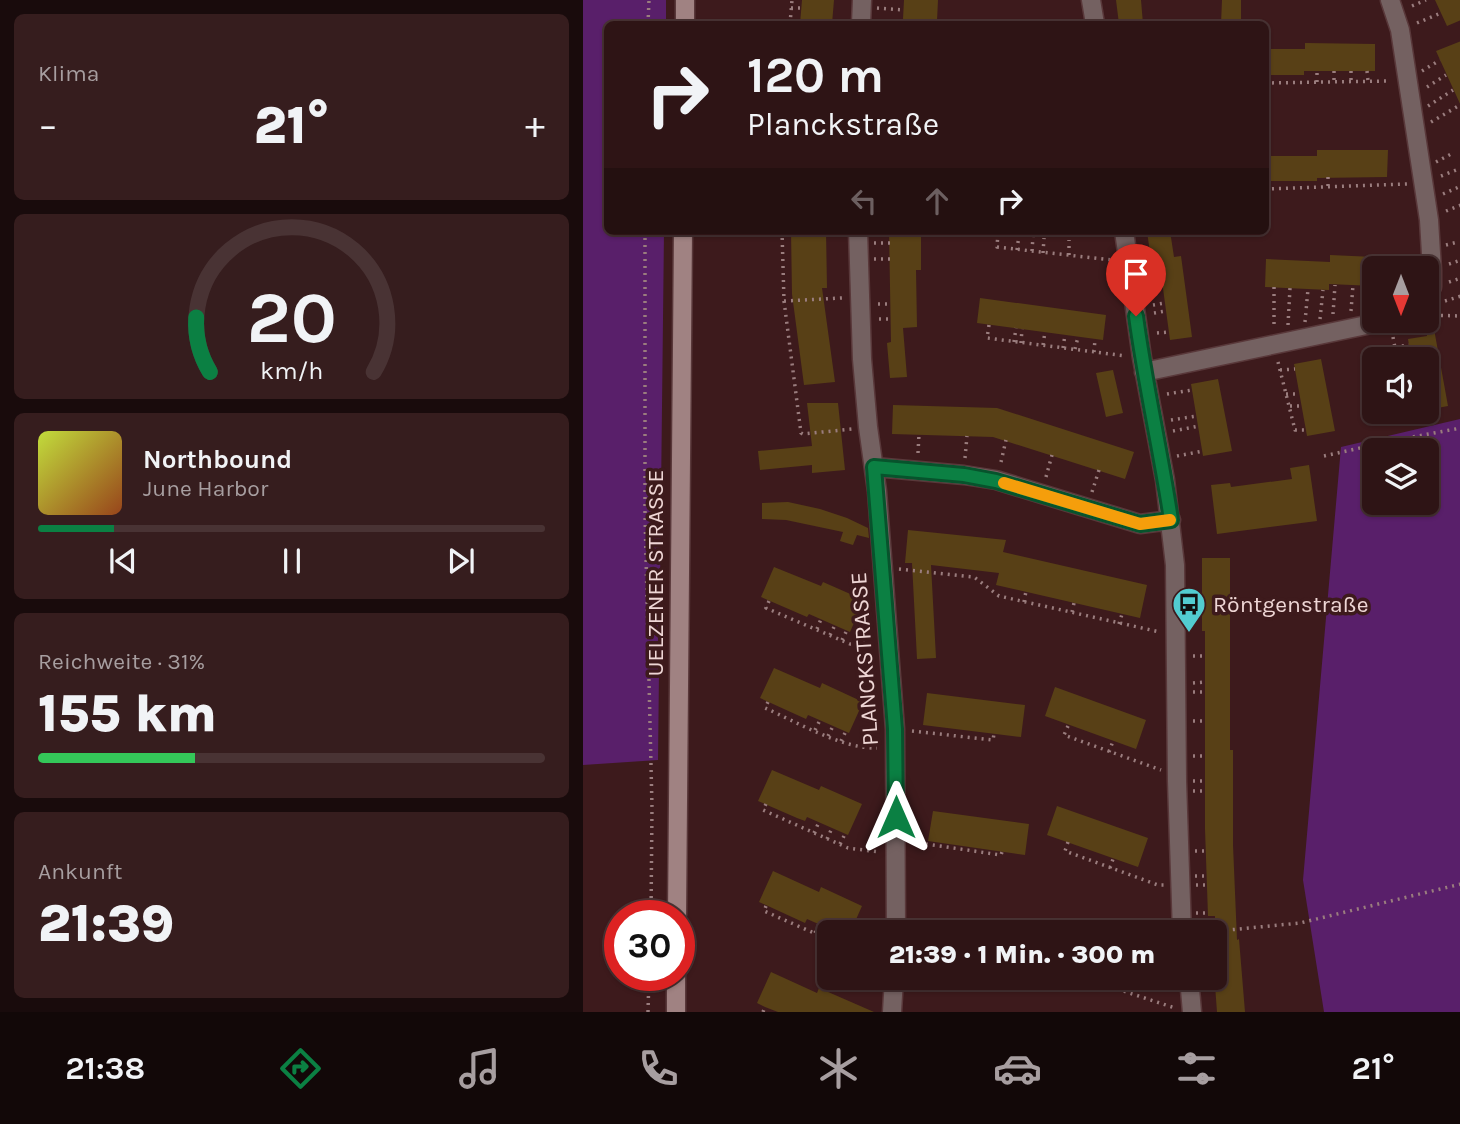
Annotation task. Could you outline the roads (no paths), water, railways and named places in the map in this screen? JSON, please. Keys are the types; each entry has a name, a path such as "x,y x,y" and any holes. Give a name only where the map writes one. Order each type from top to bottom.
{"main road":[{"path":"685,0 685,21"},
{"name":"UELZENER STRASSE","path":"677,900 683,235"},
{"path":"676,991 676,1012"}],"street":[{"path":"1091,0 1094,21"},
{"path":"1390,0 1400,30 1424,183 1432,256"},
{"name":"PLANCKSTRASSE","path":"858,235 862,359 874,467 895,729 896,920"},
{"path":"1125,235 1143,365 1171,520 1175,565 1181,920"},
{"path":"1143,365 1362,326"},
{"path":"874,467 964,475 996,481 1140,524 1171,520"},
{"path":"892,1012 893,990"},
{"path":"1190,990 1192,1010"}],"place":[{"name":"Röntgenstraße","path":"1189,634"}]}
